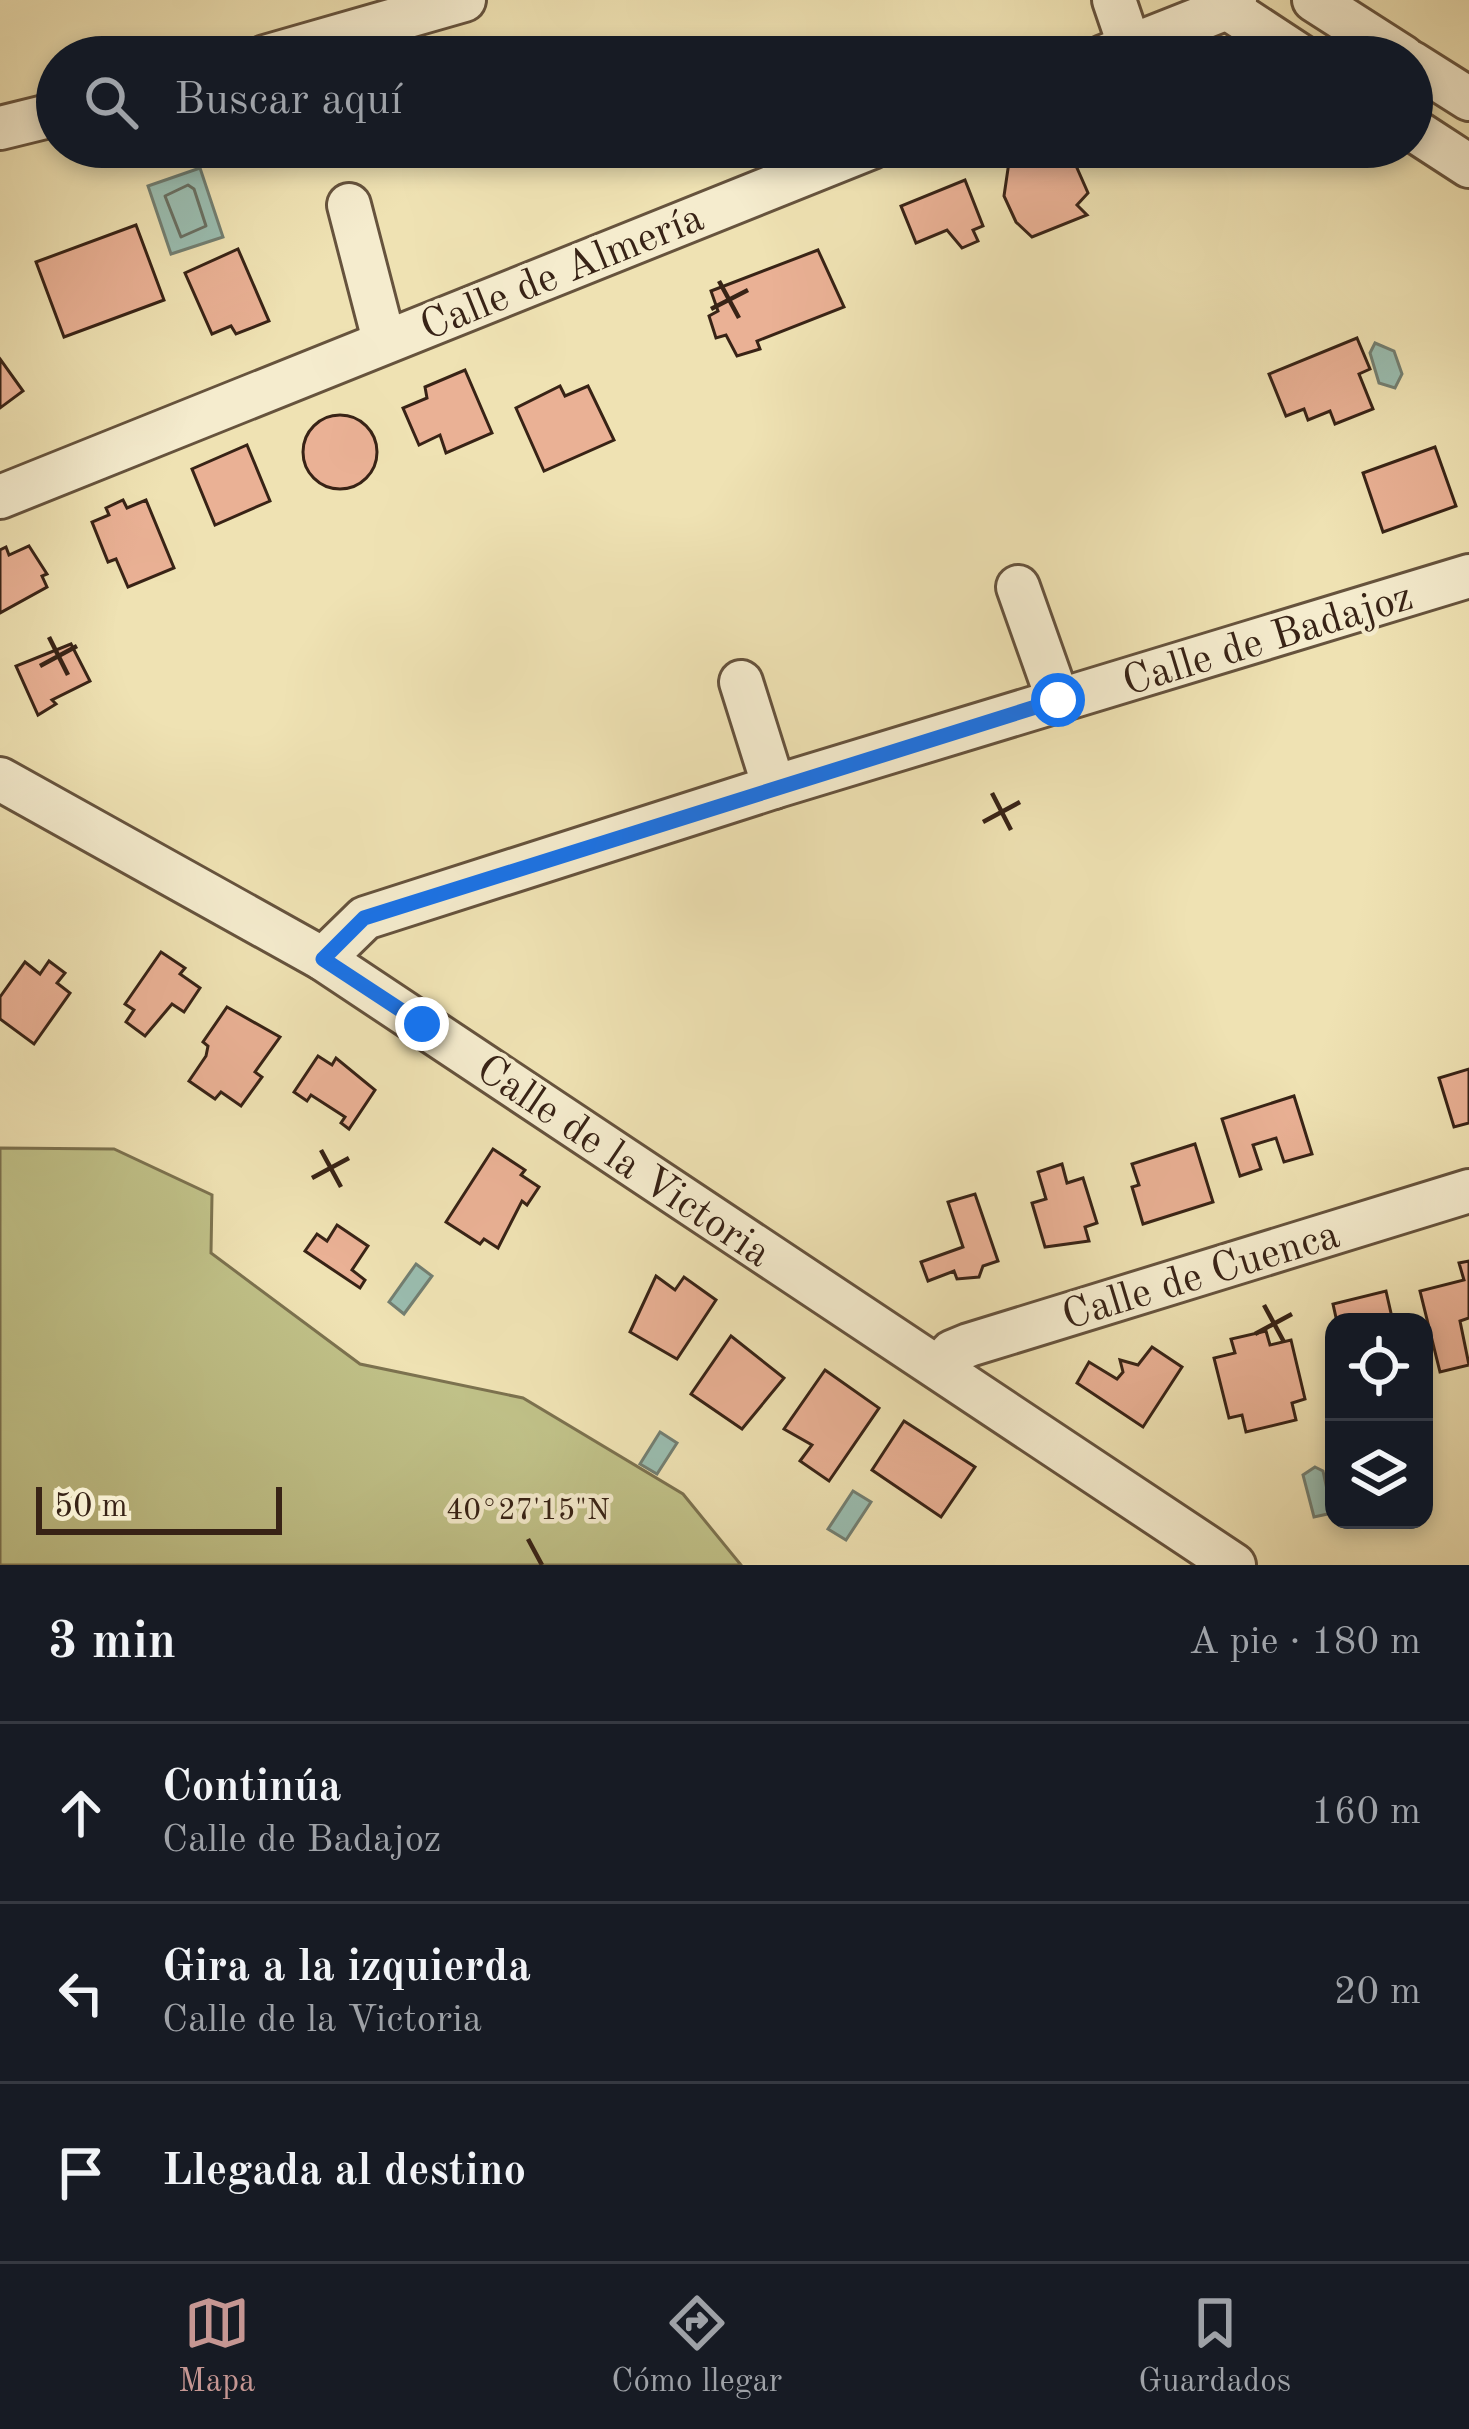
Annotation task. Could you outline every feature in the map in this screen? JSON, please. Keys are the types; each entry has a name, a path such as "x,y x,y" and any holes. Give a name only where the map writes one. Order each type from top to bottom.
{"street":[{"path":"338,36 464,0"},
{"path":"1114,0 1115,36"},
{"path":"1314,0 1370,36"},
{"path":"1152,36 1226,3 1272,36"},
{"path":"1433,77 1469,100"},
{"path":"0,128 36,119"},
{"path":"1433,143 1469,166"},
{"name":"Calle de Almería","path":"0,497 819,168"},
{"name":"Calle de Almería","path":"349,205 384,340"},
{"name":"Calle de Badajoz","path":"323,959 364,918 774,787 1469,576"},
{"path":"1018,587 1058,700"},
{"path":"741,682 774,787"},
{"name":"Calle de la Victoria","path":"0,779 323,959 1234,1565"},
{"name":"Calle de Cuenca","path":"939,1368 952,1352 969,1345 1469,1191"}],"green space":[{"path":"0,1148 114,1149 212,1195 211,1253 360,1364 523,1398 683,1494 741,1565 0,1565"}],"water":[{"path":"200,168 223,237 171,254 148,186"},
{"path":"1375,343 1394,351 1402,374 1395,388 1379,383 1370,353"},
{"path":"416,1264 432,1276 404,1314 389,1302"},
{"path":"660,1432 677,1443 657,1474 640,1464"},
{"path":"1315,1467 1323,1471 1325,1515 1314,1517 1303,1475"},
{"path":"853,1491 871,1502 846,1540 828,1529"}],"building":[{"path":"1008,168 1077,168 1088,193 1077,205 1087,215 1032,237 1016,222 1004,196"},
{"path":"965,180 983,226 973,230 978,241 962,248 947,230 916,243 901,206"},
{"path":"136,225 164,300 64,337 36,262"},
{"path":"238,249 269,321 236,334 231,326 212,334 185,273"},
{"path":"818,250 844,307 757,341 760,349 737,356 726,335 716,338 709,316 718,311 711,291"},
{"path":"1357,338 1370,369 1359,374 1373,409 1335,424 1330,411 1308,420 1304,409 1286,416 1269,374"},
{"path":"0,359 23,391 0,408"},
{"path":"465,370 492,433 446,453 440,435 419,445 403,408 427,398 425,387"},
{"path":"560,386 565,396 588,386 614,440 544,471 516,408"},
{"path":"340,415 366,426 377,452 366,478 340,489 314,478 303,452 314,426"},
{"path":"247,445 270,501 215,525 192,469"},
{"path":"1435,447 1456,506 1383,532 1363,473"},
{"path":"123,500 127,508 146,500 174,568 128,587 116,559 108,562 92,522 109,515 106,508"},
{"path":"29,546 47,574 42,576 47,587 0,613 0,550 6,547 9,555"},
{"path":"71,644 90,681 52,700 56,704 38,715 16,666"},
{"path":"161,952 185,968 180,974 200,988 184,1012 172,1004 145,1036 126,1022 134,1010 125,1004"},
{"path":"49,961 65,973 57,983 70,993 34,1044 0,1019 0,997 25,962 40,974"},
{"path":"227,1007 280,1037 255,1072 262,1077 241,1106 221,1092 215,1099 189,1081 206,1056 208,1046 203,1042"},
{"path":"318,1056 332,1065 336,1058 375,1090 349,1129 341,1123 345,1117 311,1095 307,1101 294,1092"},
{"path":"1469,1069 1469,1123 1454,1127 1439,1078"},
{"path":"1294,1096 1312,1154 1284,1162 1276,1138 1253,1145 1261,1169 1240,1176 1222,1119"},
{"path":"1195,1144 1213,1202 1143,1224 1132,1187 1139,1185 1132,1164"},
{"path":"493,1149 525,1170 521,1175 539,1187 527,1205 522,1201 498,1248 484,1239 480,1244 446,1222"},
{"path":"1062,1164 1067,1183 1083,1178 1097,1223 1085,1227 1089,1241 1045,1247 1032,1203 1046,1199 1038,1172"},
{"path":"975,1194 998,1261 983,1266 979,1277 957,1279 954,1271 928,1281 921,1262 963,1247 948,1202"},
{"path":"337,1225 368,1246 352,1270 365,1280 360,1288 305,1251 317,1234 327,1241"},
{"path":"1469,1261 1469,1318 1460,1321 1469,1365 1440,1372 1433,1344 1433,1313 1425,1313 1420,1291 1464,1280 1459,1263"},
{"path":"656,1276 675,1290 684,1277 716,1300 677,1359 630,1332"},
{"path":"1386,1291 1391,1313 1335,1313 1333,1304"},
{"path":"1266,1331 1270,1345 1291,1340 1305,1399 1292,1403 1296,1420 1246,1432 1242,1415 1229,1418 1214,1358 1235,1353 1231,1339"},
{"path":"731,1336 784,1378 742,1429 691,1394"},
{"path":"1152,1347 1182,1367 1143,1427 1077,1383 1089,1362 1117,1379 1123,1372 1120,1360 1138,1365"},
{"path":"825,1370 879,1408 829,1481 800,1461 812,1445 784,1429"},
{"path":"904,1421 975,1467 941,1517 872,1470"}],"route":[{"path":"422,1024 323,959 364,918 1058,700"}]}
